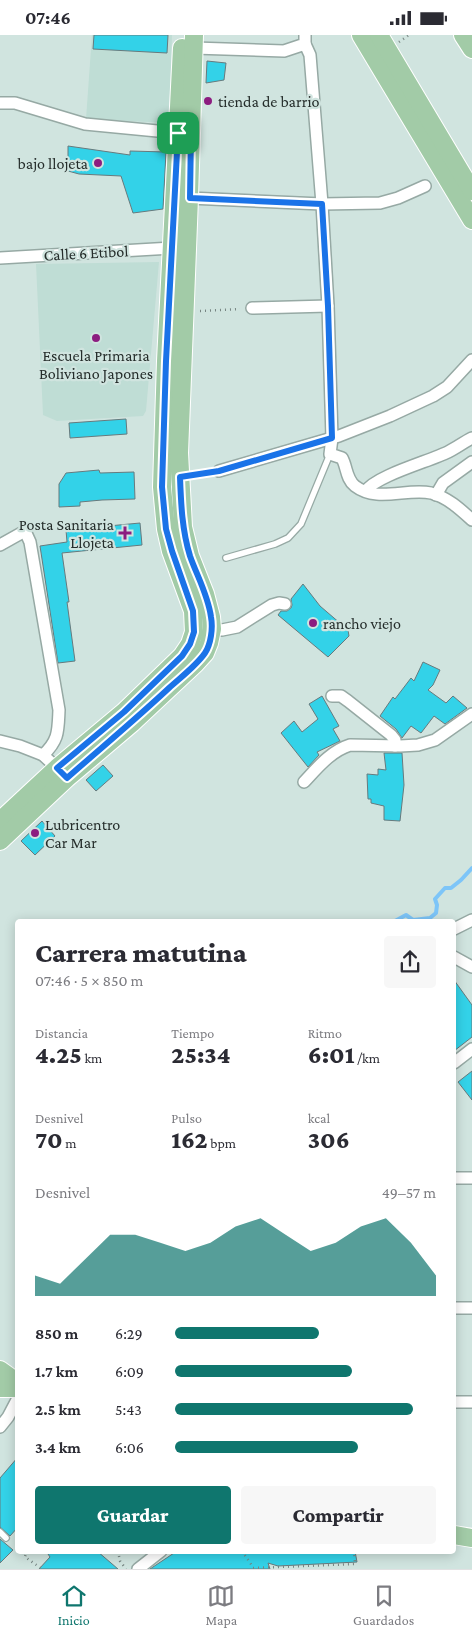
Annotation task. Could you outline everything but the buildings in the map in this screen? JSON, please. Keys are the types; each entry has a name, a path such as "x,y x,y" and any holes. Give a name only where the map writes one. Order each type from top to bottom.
{"main road":[{"path":"361,35 472,220"},
{"path":"379,35 472,191"},
{"path":"463,35 472,49"},
{"path":"0,841 62,773 182,656 190,644 194,632 194,617 183,527 180,477 172,430 188,42"},
{"path":"0,821 62,773 132,723 206,653 212,629 209,609 189,575 166,529 162,487 172,430 184,311 179,248"},
{"path":"0,1370 15,1381"},
{"path":"0,1388 15,1388"},
{"path":"456,1535 472,1538"}],"street":[{"path":"188,42 284,51 305,39 310,55 322,204 328,306 332,438 330,454 342,459 348,478 355,486 378,494 422,493 436,495 449,501 472,520"},
{"path":"0,103 15,103 85,123 184,133"},
{"path":"182,199 322,204 380,203 398,198 425,186"},
{"name":"Calle 6 Etibol","path":"0,258 179,248"},
{"path":"252,309 328,306"},
{"path":"219,471 332,438 390,416 433,396 447,387 472,360"},
{"path":"366,491 381,479 447,452 472,438"},
{"path":"436,495 443,483 472,462"},
{"path":"0,545 25,531 30,542 59,710 58,733 53,746 43,755"},
{"path":"212,629 230,629 272,605 285,604"},
{"path":"332,696 341,696 391,735 395,740 395,746"},
{"path":"304,782 330,756 343,747 350,745 418,745 435,740 452,730 472,714"},
{"path":"0,741 43,755 62,773"},
{"path":"456,928 472,919"},
{"path":"456,958 472,967"},
{"path":"456,1061 472,1049"},
{"path":"456,1178 470,1177"},
{"path":"456,1308 472,1308"},
{"path":"456,1402 472,1402"},
{"path":"0,1427 15,1404"},
{"path":"138,1569 157,1554"}],"lane":[{"path":"226,558 275,544 288,538 301,524 330,454"},
{"path":"0,1532 6,1538"}],"path":[{"path":"398,43 409,35"},
{"path":"184,311 252,309"},
{"path":"180,477 219,471"},
{"path":"26,1554 25,1557 42,1569"},
{"path":"119,1554 120,1561 126,1569"},
{"path":"244,1554 252,1568 355,1564 354,1554"}],"shaded area":[{"path":"92,35 172,35 169,123 86,119"},
{"name":"Escuela Primaria Boliviano Japones","path":"159,262 146,411 143,416 57,421 43,415 36,264"}],"waterway":[{"path":"422,919 430,918 436,913 437,905 435,899 445,888 451,888 461,880 472,868"},
{"path":"399,919 406,915 412,919"}],"place":[{"name":"tienda de barrio","path":"208,101"},
{"name":"bajo llojeta","path":"98,163"},
{"name":"Escuela Primaria Boliviano Japones","path":"96,338"},
{"name":"Posta Sanitaria Llojeta","path":"125,533"},
{"name":"rancho viejo","path":"313,623"},
{"name":"Lubricentro Car Mar","path":"35,833"}],"route":[{"path":"178,133 191,133 190,198 322,204 328,306 332,438 219,471 180,477 183,527 190,555 205,594 211,617 212,629 206,653 132,723 67,778 57,768 124,712 182,656 190,644 194,632 193,611 166,529 162,487 166,361 178,133"}]}
